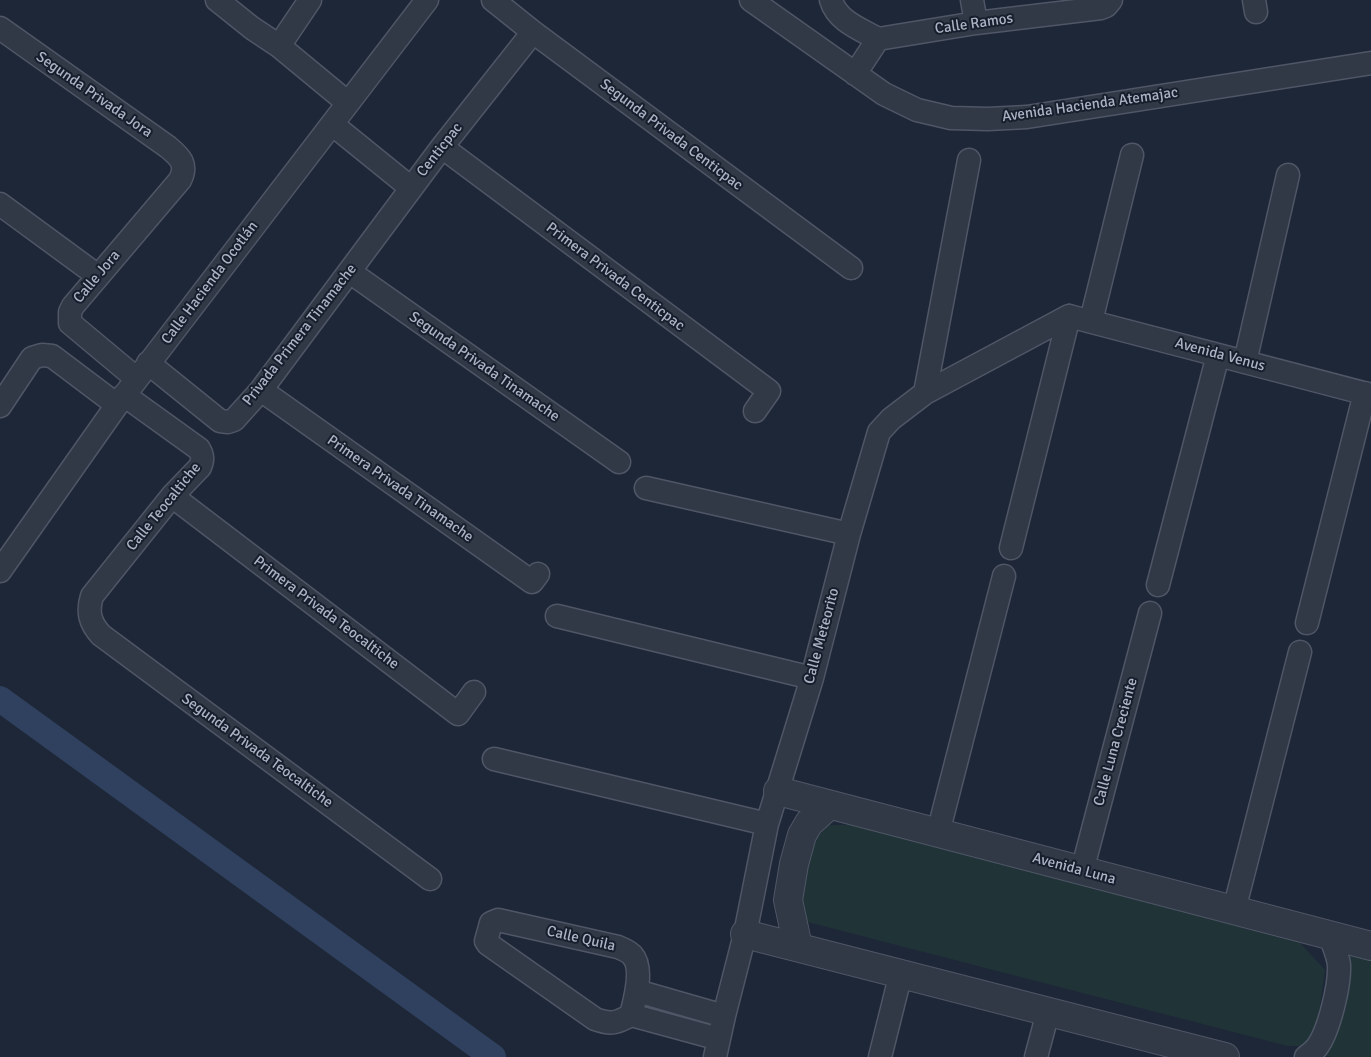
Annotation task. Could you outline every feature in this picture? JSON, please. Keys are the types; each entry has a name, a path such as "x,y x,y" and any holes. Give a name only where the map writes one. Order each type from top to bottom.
{"street":[{"path":"217,0 252,28 279,46 348,102"},
{"path":"279,46 310,0"},
{"name":"Calle Hacienda Ocotlán","path":"0,572 131,386 427,0"},
{"name":"Segunda Privada Centicpac","path":"494,0 533,32 851,268"},
{"name":"Avenida Hacienda Atemajac","path":"751,0 884,94 917,110 951,118 1027,117 1371,63"},
{"path":"831,0 834,10 840,17 878,39 855,74"},
{"path":"972,0 976,23"},
{"name":"Calle Ramos","path":"878,39 976,23 1101,8 1111,1"},
{"name":"Segunda Privada Jora","path":"0,28 168,147 178,155 184,166"},
{"name":"Centicpac","path":"332,124 411,188 533,32"},
{"name":"Primera Privada Centicpac","path":"442,147 769,391 755,411"},
{"path":"1090,321 1132,155"},
{"path":"925,393 969,160"},
{"name":"Calle Jora","path":"131,386 70,323 71,309 180,180 184,166"},
{"path":"1245,362 1288,176"},
{"name":"Privada Primera Tinamache","path":"131,386 220,421 234,420 261,390 411,188"},
{"path":"0,204 98,276"},
{"name":"Segunda Privada Tinamache","path":"350,272 619,462"},
{"path":"1011,548 1069,316"},
{"name":"Avenida Venus","path":"1069,316 1368,394"},
{"name":"Calle Meteorito","path":"717,1048 745,934 767,824 812,678 849,534 879,432 891,419 925,393 1069,316"},
{"path":"3,395 32,358 42,355 52,356 131,386"},
{"path":"1158,585 1218,355"},
{"name":"Calle Teocaltiche","path":"89,617 89,606 92,596 172,496 200,467 202,462 202,452 131,386"},
{"name":"Primera Privada Tinamache","path":"261,390 532,582 538,574"},
{"path":"1307,623 1368,394"},
{"path":"646,488 849,534"},
{"name":"Primera Privada Teocaltiche","path":"172,496 458,714 474,692"},
{"path":"938,834 1004,576"},
{"name":"Calle Luna Creciente","path":"1082,871 1150,613"},
{"path":"557,616 812,678"},
{"name":"Segunda Privada Teocaltiche","path":"89,617 100,635 430,879"},
{"path":"1234,910 1300,652"},
{"path":"494,759 767,824"},
{"name":"Avenida Luna","path":"778,791 1371,946"},
{"path":"798,947 788,900 794,864 802,835 809,823 829,805"},
{"name":"Calle Quila","path":"498,920 626,950 632,955 638,966 637,991 631,1015 619,1022 610,1023 595,1019 488,944 486,941 490,925 498,920"},
{"path":"745,934 1048,1012 1193,1053 1225,1057"},
{"path":"1306,1057 1318,1046 1332,1012 1339,967 1330,935"},
{"path":"880,1057 900,974"},
{"path":"637,991 724,1016"},
{"path":"1036,1057 1048,1012"},
{"path":"631,1015 717,1048"}],"green space":[{"path":"829,825 853,825 1300,943 1325,970 1317,1026 1306,1046 1288,1046 804,921 797,896 808,846"},
{"path":"1350,956 1371,961 1371,1057 1332,1057 1324,1055"}],"waterway":[{"path":"0,699 493,1057"}]}
